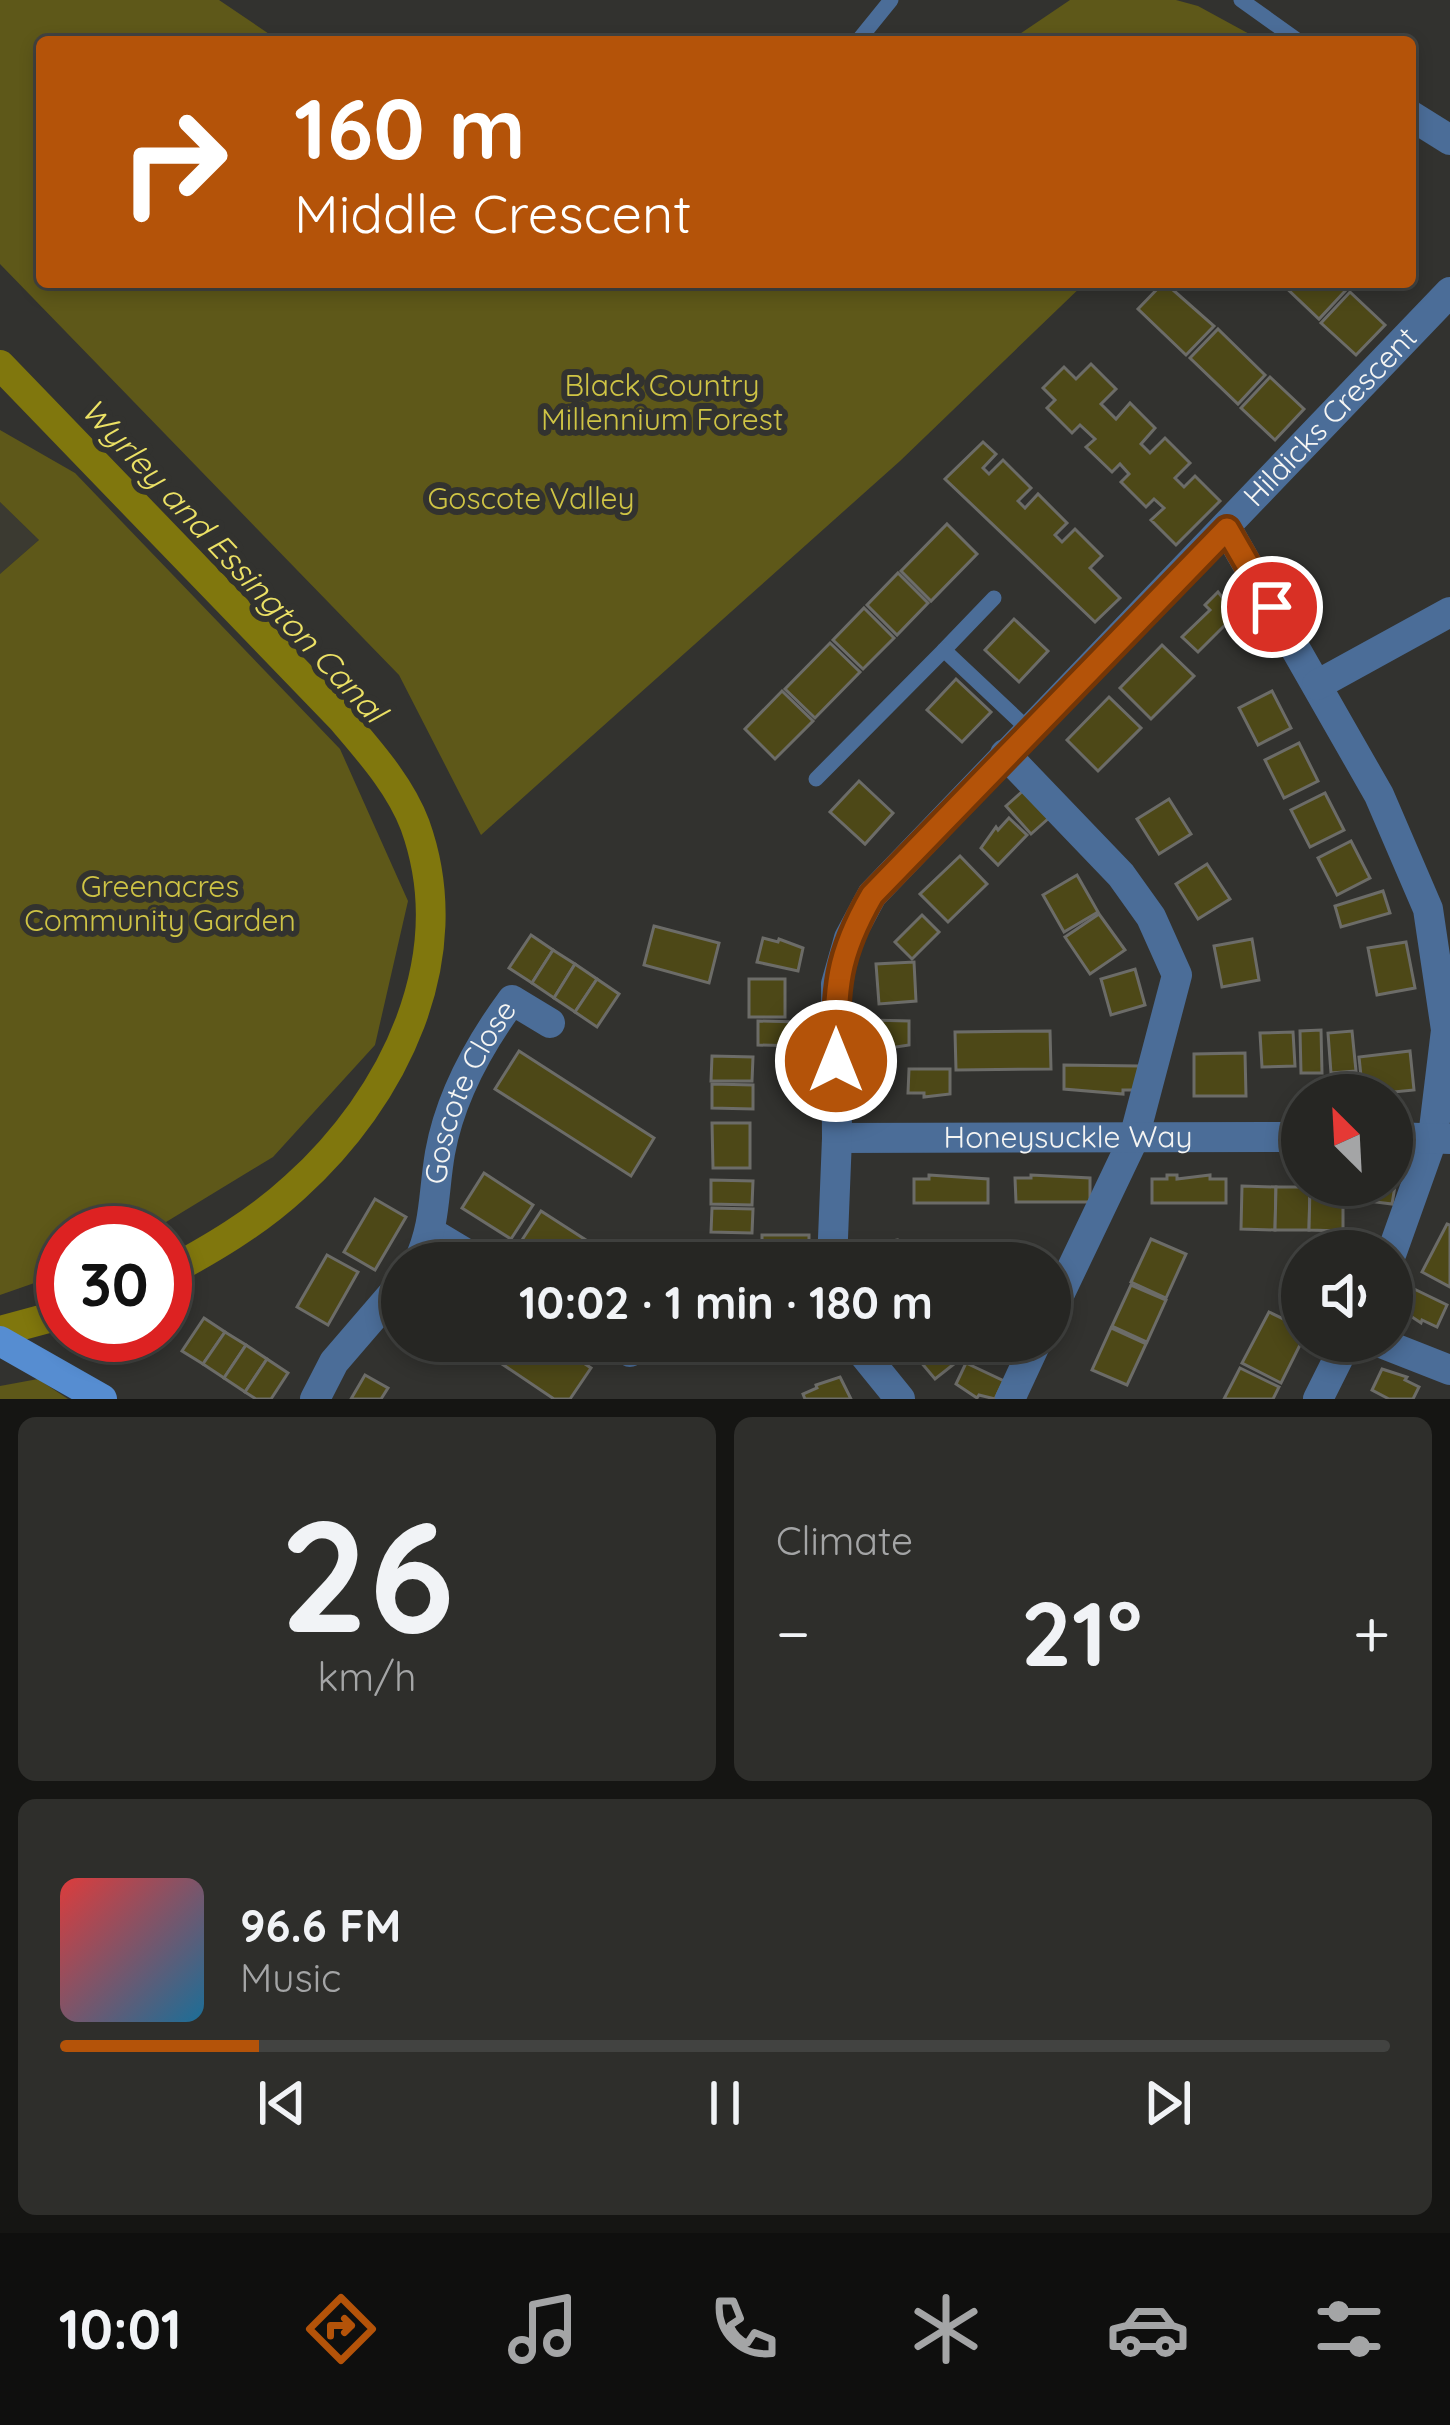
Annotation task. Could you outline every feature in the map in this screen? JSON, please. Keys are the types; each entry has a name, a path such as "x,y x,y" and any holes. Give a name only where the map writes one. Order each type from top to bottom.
{"street":[{"path":"1416,119 1450,140"},
{"name":"Hildicks Crescent","path":"833,1242 836,984 849,938 872,895 1450,292"},
{"path":"1227,529 1439,906 1446,1030 1442,1138 1402,1230"},
{"path":"1317,685 1450,612"},
{"path":"1005,754 1121,875 1151,917 1177,975 1134,1138 1071,1270"},
{"name":"Goscote Close","path":"428,1242 440,1151 460,1088 490,1030 512,1000 550,1023"},
{"name":"Honeysuckle Way","path":"837,1138 1281,1137"},
{"name":"Goscote Close","path":"432,1233 447,1242"},
{"path":"315,1399 334,1362 381,1307"},
{"path":"0,1341 102,1399"},
{"path":"1413,1356 1450,1370"},
{"path":"870,1362 900,1399"},
{"path":"1010,1399 1027,1362"},
{"path":"1318,1399 1336,1362"}],"lane":[{"path":"862,36 891,0"},
{"path":"1241,0 1292,36"},
{"path":"816,779 994,598"},
{"path":"944,650 1029,730"}],"shaded area":[{"path":"0,502 39,540 0,574"}],"green space":[{"name":"Goscote Valley","path":"0,0 219,0 272,36 36,36 36,288 1080,288 900,461 481,835 399,675 0,264"},
{"path":"1070,0 1176,0 1198,6 1253,36 1017,36"},
{"name":"Greenacres Community Garden","path":"0,430 75,473 340,749 408,901 375,1045 273,1157 192,1206 36,1206 36,1282 0,1295 0,574 39,540 0,502"},
{"path":"38,1379 68,1399 0,1399 0,1386"}],"building":[{"path":"1158,288 1171,288 1214,326 1186,355 1138,309"},
{"path":"1286,288 1344,288 1319,319"},
{"path":"1350,292 1385,325 1356,355 1321,323"},
{"path":"1218,329 1265,375 1238,404 1190,358"},
{"path":"1091,364 1116,389 1101,404 1116,419 1130,403 1155,428 1141,444 1150,453 1165,438 1190,463 1175,478 1184,487 1195,476 1220,501 1176,545 1151,520 1164,508 1154,499 1146,507 1121,482 1129,474 1120,464 1112,472 1086,447 1095,439 1080,425 1072,433 1047,408 1055,400 1043,388 1064,367 1076,379"},
{"path":"1270,377 1304,409 1275,440 1241,408"},
{"path":"983,442 996,454 983,468 989,474 1003,460 1031,488 1018,501 1025,508 1038,494 1067,523 1055,535 1062,542 1075,529 1102,556 1090,568 1120,598 1095,622 945,479"},
{"path":"947,524 977,554 931,601 901,571"},
{"path":"898,573 928,603 897,635 867,605"},
{"path":"1229,590 1244,605 1238,612 1245,619 1232,632 1225,625 1198,652 1182,637 1210,610 1205,605 1218,592 1222,597"},
{"path":"864,608 894,638 863,669 833,640"},
{"path":"1014,619 1048,651 1019,682 985,650"},
{"path":"830,643 860,672 815,718 785,689"},
{"path":"1162,645 1194,676 1151,719 1120,688"},
{"path":"956,679 991,712 962,742 927,710"},
{"path":"782,691 813,721 775,759 745,729"},
{"path":"1272,691 1291,728 1258,745 1239,708"},
{"path":"1109,697 1141,728 1098,771 1067,740"},
{"path":"1299,743 1318,781 1284,798 1265,760"},
{"path":"859,781 893,813 865,844 830,812"},
{"path":"1024,790 1049,818 1031,834 1006,806"},
{"path":"1325,793 1344,830 1310,847 1291,810"},
{"path":"1169,799 1191,834 1159,854 1137,819"},
{"path":"1009,818 1027,835 998,865 981,848"},
{"path":"1351,841 1370,878 1337,895 1318,858"},
{"path":"960,856 987,884 948,922 920,894"},
{"path":"1207,864 1230,899 1198,919 1176,884"},
{"path":"1077,875 1098,912 1064,932 1043,895"},
{"path":"1383,891 1390,913 1341,927 1335,906"},
{"path":"1099,914 1125,950 1090,974 1065,937"},
{"path":"922,915 939,932 912,959 895,942"},
{"path":"654,926 719,943 709,983 644,965"},
{"path":"531,935 553,950 532,983 509,968"},
{"path":"763,938 803,948 798,971 757,962"},
{"path":"1252,939 1259,980 1222,987 1214,946"},
{"path":"1406,942 1415,988 1377,995 1368,948"},
{"path":"553,950 575,964 554,998 532,983"},
{"path":"914,962 916,1001 879,1004 876,964"},
{"path":"575,964 597,979 575,1012 554,998"},
{"path":"1135,969 1145,1005 1111,1015 1101,979"},
{"path":"597,979 619,994 597,1027 575,1012"},
{"path":"749,979 785,979 785,1017 749,1017"},
{"path":"868,1020 909,1021 909,1045 883,1049 883,1045 867,1045"},
{"path":"758,1021 800,1022 799,1046 758,1045"},
{"path":"1321,1030 1322,1073 1301,1073 1300,1031"},
{"path":"1050,1031 1051,1069 956,1070 955,1032"},
{"path":"1352,1031 1356,1071 1331,1073 1328,1033"},
{"path":"1293,1032 1295,1066 1262,1067 1260,1033"},
{"path":"519,1051 654,1138 631,1176 495,1089"},
{"path":"1410,1051 1412,1074 1361,1074 1359,1057"},
{"path":"1245,1053 1246,1096 1194,1096 1194,1054"},
{"path":"712,1056 753,1057 752,1081 711,1081"},
{"path":"1064,1065 1139,1066 1139,1090 1123,1090 1123,1094 1064,1089"},
{"path":"909,1069 950,1069 950,1094 924,1097 924,1093 908,1093"},
{"path":"712,1084 753,1085 753,1109 712,1108"},
{"path":"712,1123 750,1123 750,1168 713,1168"},
{"path":"484,1173 533,1205 511,1239 462,1208"},
{"path":"929,1175 988,1179 988,1203 914,1203 914,1179 929,1179"},
{"path":"1167,1175 1226,1179 1226,1203 1152,1203 1152,1179 1167,1179"},
{"path":"1015,1178 1090,1178 1090,1202 1016,1202"},
{"path":"711,1180 753,1181 752,1205 711,1204"},
{"path":"1242,1186 1276,1187 1275,1230 1241,1229"},
{"path":"1276,1187 1281,1187 1281,1206 1310,1206 1309,1230 1275,1230"},
{"path":"375,1199 406,1217 391,1242 381,1242 381,1260 375,1270 344,1252"},
{"path":"1310,1206 1343,1206 1343,1230 1309,1230"},
{"path":"712,1208 753,1209 752,1233 711,1232"},
{"path":"541,1211 589,1242 521,1242"},
{"path":"1450,1225 1450,1287 1422,1272"},
{"path":"762,1235 809,1235 809,1242 762,1242"},
{"path":"1151,1239 1186,1254 1166,1298 1131,1282"},
{"path":"327,1255 358,1272 328,1325 297,1307"},
{"path":"1131,1285 1166,1300 1147,1342 1112,1326"},
{"path":"1413,1288 1447,1305 1437,1327 1413,1318"},
{"path":"1269,1312 1281,1318 1281,1362 1292,1362 1281,1383 1242,1363"},
{"path":"204,1318 225,1332 203,1364 192,1357 192,1336"},
{"path":"1111,1328 1146,1344 1127,1385 1092,1370"},
{"path":"225,1332 246,1345 224,1378 203,1364"},
{"path":"246,1345 267,1359 245,1392 224,1378"},
{"path":"267,1359 288,1373 271,1399 256,1399 245,1392"},
{"path":"499,1362 582,1362 591,1368 570,1399 554,1399"},
{"path":"921,1362 952,1362 954,1364 935,1379"},
{"path":"966,1363 1004,1381 995,1399 977,1398 956,1384"},
{"path":"1240,1368 1279,1387 1273,1399 1224,1399"},
{"path":"1382,1369 1407,1377 1419,1387 1413,1399 1389,1399 1372,1390"},
{"path":"365,1375 388,1388 381,1399 351,1399"},
{"path":"840,1377 851,1399 805,1399 803,1394 816,1385"}],"waterway":[{"name":"Wyrley and Essington Canal","path":"0,365 363,743 409,810 428,875 430,925 424,975 410,1022 362,1112 331,1151 280,1200 192,1259"},
{"name":"Wyrley and Essington Canal","path":"0,1331 36,1321"}],"route":[{"path":"836,1061 836,984 861,913 872,895 1005,754 1227,529 1272,607"}],"park label":[{"name":"Black Country Millennium Forest","path":"662,403"}]}
